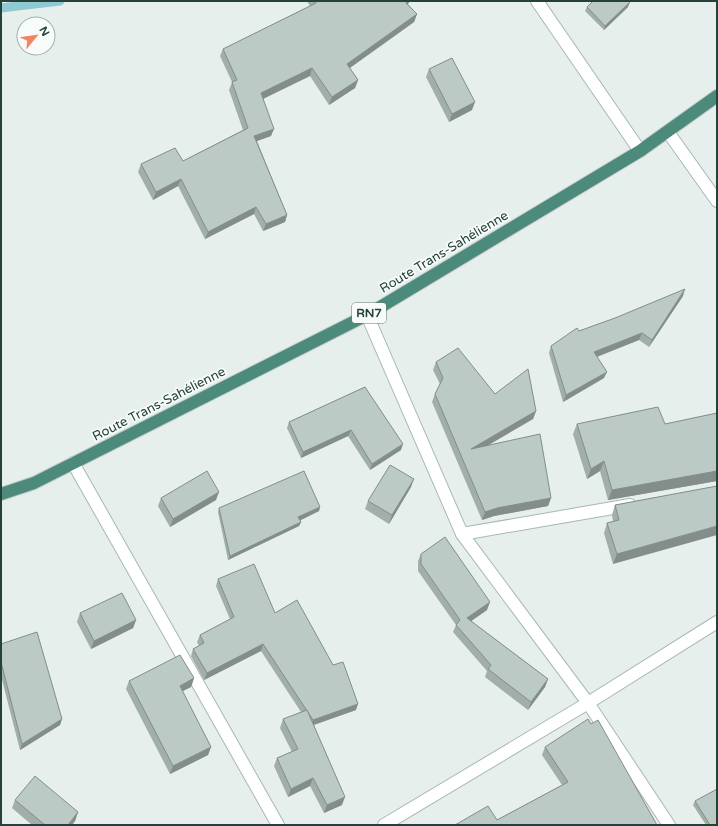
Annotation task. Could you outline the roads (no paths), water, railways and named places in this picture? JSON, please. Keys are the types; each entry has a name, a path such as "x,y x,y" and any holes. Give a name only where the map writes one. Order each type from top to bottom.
{"highway":[{"name":"Route Trans-Sahélienne","path":"1,494 34,483 367,315 640,151 717,96"}],"street":[{"path":"537,1 640,151"},
{"path":"668,132 717,201"},
{"path":"367,315 462,534 588,703 669,825"},
{"path":"74,463 278,825"},
{"path":"462,534 641,503"},
{"path":"384,825 588,703 717,622"}],"waterway":[{"path":"1,8 60,1"}]}
